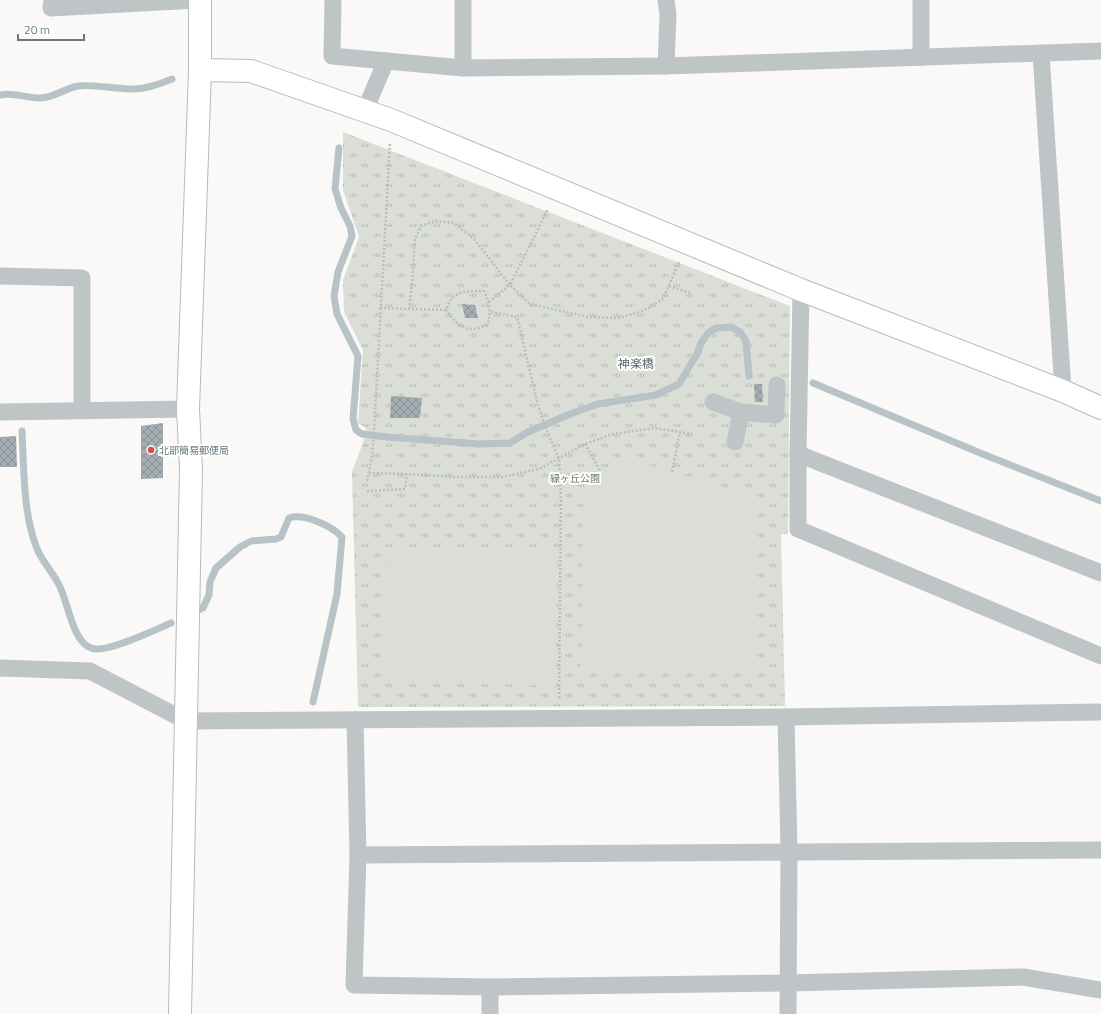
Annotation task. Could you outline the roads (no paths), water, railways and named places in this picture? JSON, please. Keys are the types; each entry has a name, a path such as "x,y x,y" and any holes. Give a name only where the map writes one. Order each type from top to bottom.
{"street":[{"path":"52,0 51,8 196,0"},
{"path":"180,1014 191,470 188,408 200,70 200,0"},
{"path":"333,0 332,56 463,68 666,66 1101,51"},
{"path":"463,0 463,68"},
{"path":"666,0 668,15 666,66"},
{"path":"921,0 921,57"},
{"path":"1041,53 1063,392"},
{"path":"365,110 386,61"},
{"path":"200,70 251,72 365,110 801,290 1101,408"},
{"path":"0,276 82,278 82,410"},
{"path":"801,290 798,529 1101,656"},
{"path":"713,402 741,412 776,415 777,385"},
{"path":"0,412 188,408"},
{"path":"735,442 741,412"},
{"path":"798,454 1101,573"},
{"path":"0,668 90,671 186,721 786,717 1101,712"},
{"path":"786,717 789,852 788,1014"},
{"path":"356,720 358,855 354,985 490,987 788,983 1023,977 1101,990"},
{"path":"358,855 1101,850"},
{"path":"490,987 490,1014"}],"waterway":[{"path":"0,95 9,94 45,98 78,86 138,89 172,79"},
{"path":"339,148 335,189 341,208 350,226 352,236 338,272 334,296 337,314 358,356 353,419 356,430 362,434 479,444 510,443 526,433 598,404 656,395 679,384 697,354 701,343 708,333 716,328 731,327 740,332 746,341 749,376"},
{"path":"813,383 985,455 1101,501"},
{"path":"22,431 25,492 29,523 33,538 40,556 60,587 75,630 80,638 91,648 107,648 142,636 171,623"},
{"path":"198,610 203,608 209,595 210,582 216,568 240,547 251,541 276,539 281,537 289,518 302,517 310,519 332,529 342,537 337,594 313,702"}],"place":[{"name":"北部簡易郵便局","path":"151,450"}],"district":[{"name":"神楽橋","path":"636,363"}],"park label":[{"name":"緑ヶ丘公園","path":"575,478"}]}
